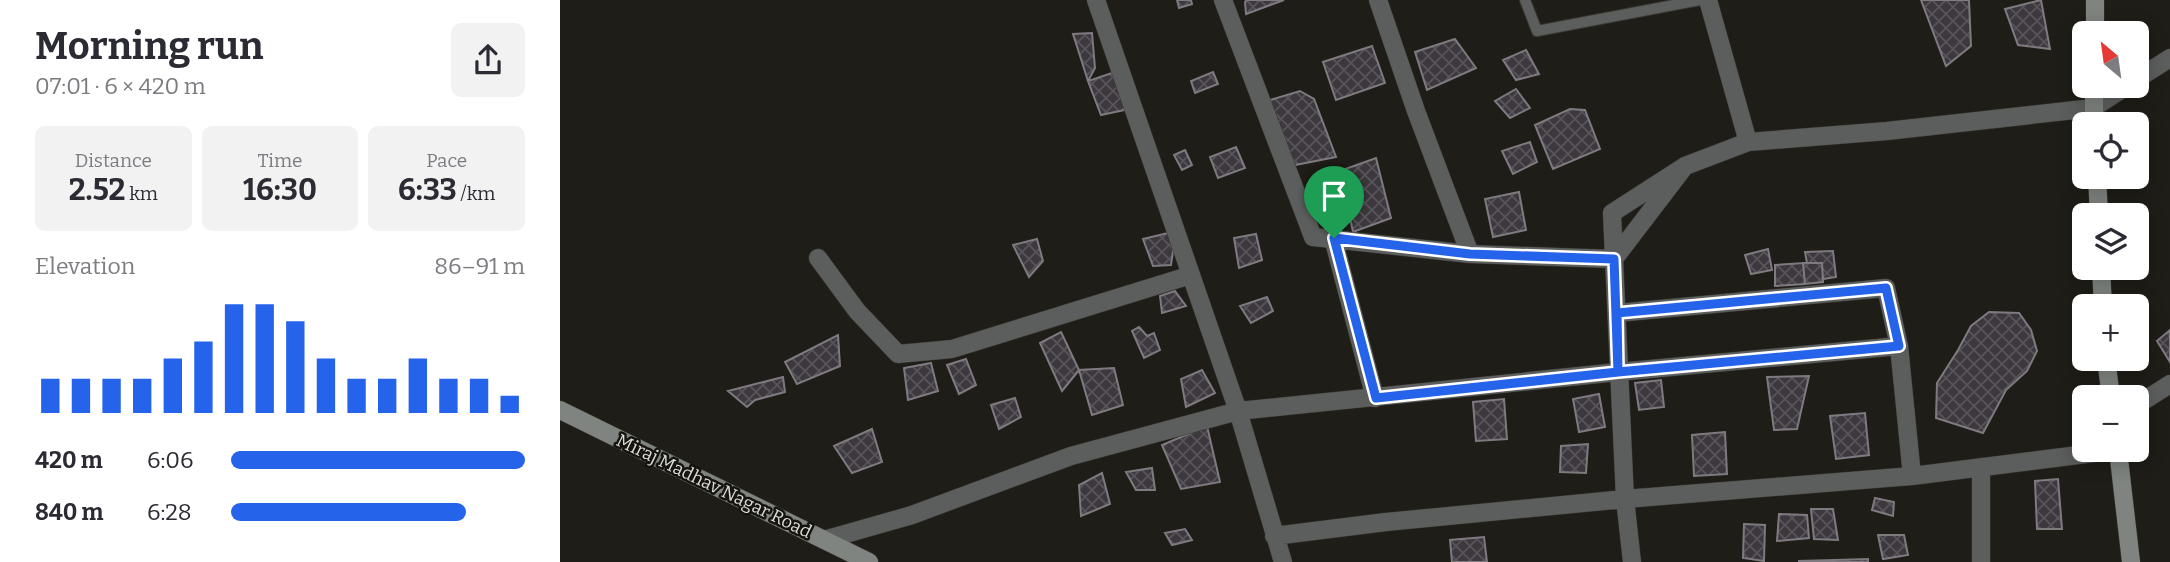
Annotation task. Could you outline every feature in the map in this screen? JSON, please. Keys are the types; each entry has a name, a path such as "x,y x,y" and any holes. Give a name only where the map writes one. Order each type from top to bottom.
{"street":[{"path":"1096,0 1238,411 1283,562"},
{"path":"1223,0 1313,237 1470,254 1614,259"},
{"path":"1378,0 1470,254"},
{"path":"1708,0 1748,142"},
{"path":"2095,0 2095,21"},
{"path":"2149,71 2170,58"},
{"path":"2098,112 2114,98"},
{"path":"1632,562 1625,499 1612,213 1685,166 1748,142 2072,118"},
{"path":"1614,259 1685,166"},
{"path":"1334,238 1376,398"},
{"path":"818,258 856,311 898,354 952,349 1191,275"},
{"path":"1617,313 1886,288 1899,346 1912,476"},
{"path":"824,540 912,514 1071,456 1238,411 1899,346"},
{"path":"2149,397 2170,384"},
{"name":"Miraj Madhav Nagar Road","path":"560,410 869,562"},
{"path":"1274,536 1625,499 1912,476 2072,456"},
{"path":"2119,462 2131,562"},
{"path":"1981,467 1981,562"}],"lane":[{"path":"1525,0 1537,31 1700,0"}],"building":[{"path":"1177,0 1191,0 1192,4 1179,8"},
{"path":"1247,0 1284,0 1246,14"},
{"path":"1921,0 1969,0 1971,46 1946,66"},
{"path":"2041,0 2050,49 2018,45 2005,9"},
{"path":"1092,33 1095,68 1088,81 1073,34"},
{"path":"1455,39 1476,68 1427,90 1415,52"},
{"path":"1372,46 1385,83 1336,100 1323,62"},
{"path":"1526,50 1539,74 1516,80 1503,60"},
{"path":"1213,72 1218,84 1195,93 1191,81"},
{"path":"1112,73 1129,109 1101,115 1088,81"},
{"path":"1516,89 1530,108 1510,118 1495,101"},
{"path":"1300,91 1314,99 1336,157 1290,166 1270,100"},
{"path":"1570,109 1585,110 1600,149 1553,169 1535,125"},
{"path":"1530,142 1537,162 1513,174 1502,151"},
{"path":"1236,147 1245,168 1218,178 1210,157"},
{"path":"1185,150 1192,165 1182,170 1174,155"},
{"path":"1376,158 1391,218 1353,232 1340,171"},
{"path":"1519,192 1526,230 1493,237 1485,199"},
{"path":"1176,231 1171,265 1153,266 1143,239"},
{"path":"1256,234 1262,260 1239,268 1234,238"},
{"path":"1037,239 1043,261 1029,277 1013,245"},
{"path":"1768,249 1772,270 1751,274 1745,255"},
{"path":"1833,251 1836,277 1823,279 1822,263 1807,263 1805,252"},
{"path":"1803,263 1805,284 1775,286 1775,265"},
{"path":"1803,263 1822,263 1823,282 1805,284"},
{"path":"1175,291 1186,306 1162,313 1160,296"},
{"path":"1267,297 1273,311 1251,323 1240,306"},
{"path":"1989,312 2019,313 2031,330 2037,351 2027,371 2006,390 1983,433 1936,418 1937,383 1971,326"},
{"path":"1139,327 1147,336 1154,333 1160,350 1144,358 1132,331"},
{"path":"2170,330 2170,362 2157,341"},
{"path":"1061,332 1079,370 1062,391 1040,343"},
{"path":"838,335 840,366 797,384 785,362"},
{"path":"966,359 976,385 959,394 947,365"},
{"path":"931,363 938,391 908,400 904,368"},
{"path":"1114,368 1123,405 1092,415 1079,370"},
{"path":"1202,370 1215,393 1186,407 1181,379"},
{"path":"1809,376 1797,429 1774,430 1767,377"},
{"path":"783,377 785,392 755,400 747,407 728,391"},
{"path":"1661,380 1664,407 1639,410 1635,383"},
{"path":"1599,394 1605,427 1579,432 1573,399"},
{"path":"1015,398 1021,417 999,429 991,405"},
{"path":"1504,399 1507,439 1476,441 1473,402"},
{"path":"1865,413 1869,455 1836,459 1830,416"},
{"path":"1207,426 1220,482 1181,489 1162,445"},
{"path":"872,429 882,462 852,473 834,446"},
{"path":"1725,432 1727,474 1694,476 1692,435"},
{"path":"1588,444 1586,473 1560,472 1561,446"},
{"path":"1152,468 1155,490 1136,490 1126,472"},
{"path":"1102,473 1110,504 1081,516 1079,485"},
{"path":"2058,479 2062,529 2037,529 2035,481"},
{"path":"1875,498 1894,502 1893,516 1872,510"},
{"path":"1811,509 1833,509 1838,540 1814,539"},
{"path":"1779,514 1807,515 1809,538 1777,541"},
{"path":"1744,524 1765,525 1764,561 1743,558"},
{"path":"1185,529 1192,540 1172,545 1165,533"},
{"path":"1878,535 1904,535 1908,555 1883,559"},
{"path":"1484,537 1487,562 1452,562 1450,540"},
{"path":"1868,559 1868,562 1799,562 1799,561"}],"route":[{"path":"1334,238 1376,398 1618,372 1617,313 1886,288 1899,346 1618,372 1614,259 1470,254 1334,238"}]}
